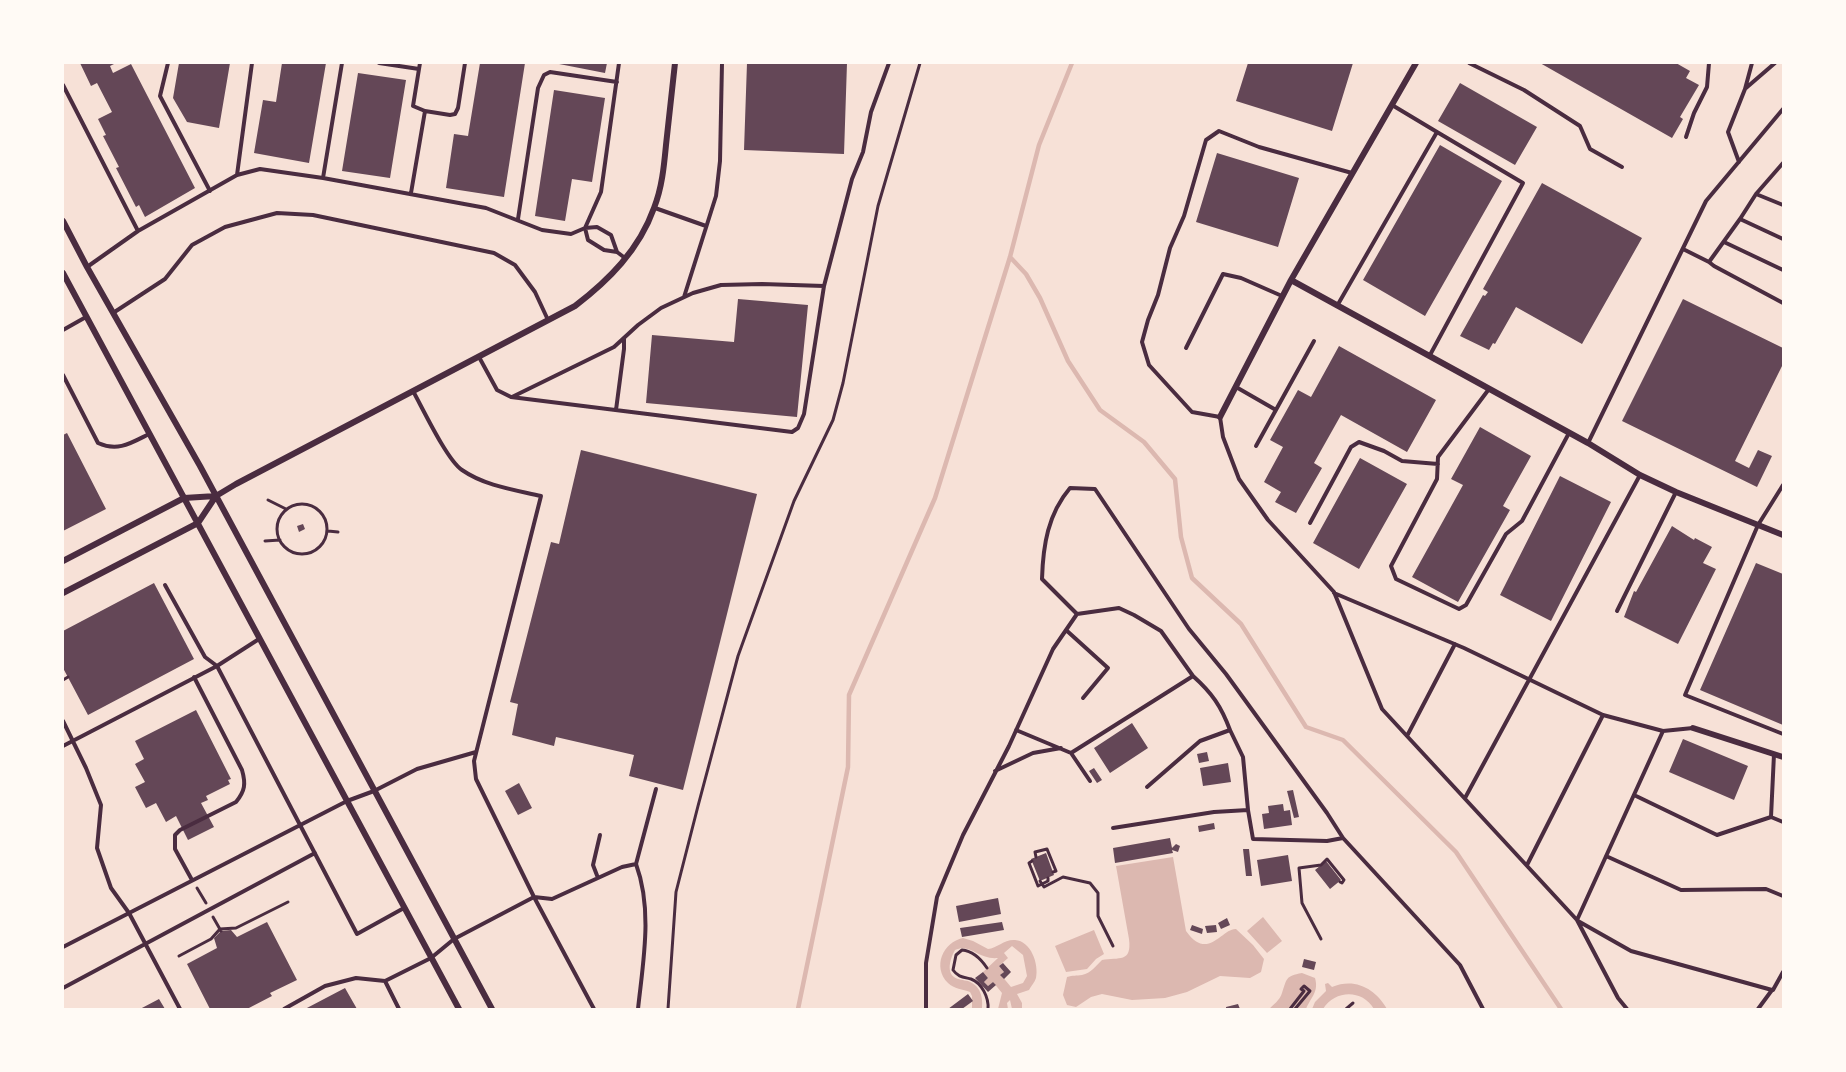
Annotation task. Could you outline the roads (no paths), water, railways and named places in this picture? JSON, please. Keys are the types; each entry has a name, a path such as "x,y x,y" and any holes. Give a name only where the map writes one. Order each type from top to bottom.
{"street":[{"path":"63,561 184,498 216,496 575,306 593,292 626,259 637,244 655,208 662,176 675,63"},
{"path":"1220,417 1291,280 1416,63"},
{"path":"63,221 112,313 216,496 492,1009"},
{"path":"63,273 459,1009"},
{"path":"1291,280 1588,443 1640,475 1783,535"},
{"path":"63,593 198,524 216,496"},
{"path":"1693,728 1783,757"}],"lane":[{"path":"168,63 160,96 210,191"},
{"path":"237,176 252,63"},
{"path":"323,178 342,63"},
{"path":"379,63 418,69"},
{"path":"420,63 413,106 425,111 450,115 455,114 458,108 465,63"},
{"path":"619,63 601,192 585,228 588,240 604,250 617,252 626,259"},
{"path":"684,297 716,196 720,161 722,63"},
{"path":"479,356 497,390 511,397 792,432 798,428 804,414 824,286 852,179 863,152 871,112 890,63"},
{"path":"1469,63 1524,90 1580,126 1590,148 1622,166"},
{"path":"1686,137 1694,113 1707,87 1709,63"},
{"path":"1738,162 1728,132 1745,89 1752,63"},
{"path":"1745,89 1775,63"},
{"path":"518,219 538,88 543,75 550,72 617,82"},
{"path":"63,86 138,231"},
{"path":"1392,105 1523,183 1429,357"},
{"path":"1588,443 1706,201 1783,109"},
{"path":"411,193 425,111"},
{"path":"1352,173 1259,147 1220,131 1206,140 1184,216 1170,248 1158,295 1142,342 1149,365 1192,412 1220,417 1223,437 1239,479 1268,520 1334,592 1382,709 1578,920 1618,998 1628,1009"},
{"path":"1337,306 1437,132"},
{"path":"1709,262 1756,194 1771,175 1781,169 1783,163"},
{"path":"87,267 138,231 237,176 260,169 411,193 486,208 542,230 571,234 585,228 597,227 611,234 617,252"},
{"path":"1756,194 1783,206"},
{"path":"655,208 706,226"},
{"path":"112,313 165,279 192,245 225,227 277,213 313,214 494,253 515,265 534,292 548,320"},
{"path":"1740,219 1783,239"},
{"path":"1724,242 1783,270"},
{"path":"1683,249 1783,303"},
{"path":"1186,348 1223,274 1242,278 1283,296"},
{"path":"511,397 614,347 661,308 684,297 721,285 824,286"},
{"path":"63,291 70,287"},
{"path":"63,330 87,317"},
{"path":"616,410 624,338"},
{"path":"1256,446 1314,341"},
{"path":"63,375 98,442 108,447 120,448 149,434"},
{"path":"1236,387 1276,410"},
{"path":"1489,389 1438,457 1437,479 1391,566 1396,579 1459,609 1467,605 1506,534 1522,521 1569,433"},
{"path":"413,391 460,470 489,484 541,496 474,761 476,779 534,897 594,1009"},
{"path":"1310,523 1351,447 1359,442 1384,451 1402,461 1438,464"},
{"path":"1464,798 1640,475"},
{"path":"1783,485 1758,525 1685,695 1783,734"},
{"path":"1077,614 1042,579 1043,547 1059,501 1070,488 1095,489 1189,629 1226,674 1343,838 1460,965 1483,1009"},
{"path":"1617,610 1676,492"},
{"path":"165,585 205,657 217,666 298,825 357,934 404,908"},
{"path":"1334,592 1455,644 1603,715 1663,731 1693,728"},
{"path":"926,1009 926,963 937,897 963,836 1053,649 1077,614 1119,608 1161,631 1193,676 1213,695 1243,757 1252,839 1327,841 1343,838"},
{"path":"1066,630 1108,668 1083,698"},
{"path":"63,746 217,666 260,639"},
{"path":"1407,736 1455,644"},
{"path":"192,880 175,849 176,835 180,830 236,802 246,784 243,770 194,676"},
{"path":"1071,753 1193,676"},
{"path":"1527,866 1603,715"},
{"path":"63,721 87,768 101,805 97,848 111,888 129,913 180,1009"},
{"path":"1016,730 1071,753 1090,781"},
{"path":"1147,787 1200,741 1230,730"},
{"path":"1578,920 1663,731"},
{"path":"994,772 1033,753 1061,748"},
{"path":"63,947 347,801 374,791 417,769 476,752"},
{"path":"1771,817 1774,754"},
{"path":"638,1009 646,910 643,884 636,864 656,789"},
{"path":"1634,795 1718,835 1771,817 1783,822"},
{"path":"1113,828 1214,812 1248,810"},
{"path":"598,878 593,865 600,835"},
{"path":"63,988 315,853"},
{"path":"1606,856 1681,890 1766,889 1783,896"},
{"path":"284,1009 325,986 356,978 385,981 431,958 454,939 534,897 552,899 622,867 636,864"},
{"path":"1578,920 1631,951 1773,990"},
{"path":"1758,1009 1783,972"},
{"path":"385,981 399,1009"}],"waterway":[{"path":"798,1009 848,767 849,695 935,498 1010,257 1039,145 1072,63"},
{"path":"1010,257 1026,274 1040,298 1068,361 1100,410 1144,442 1175,479 1181,537 1192,578 1241,624 1306,727 1343,740 1456,852 1561,1009"}]}
